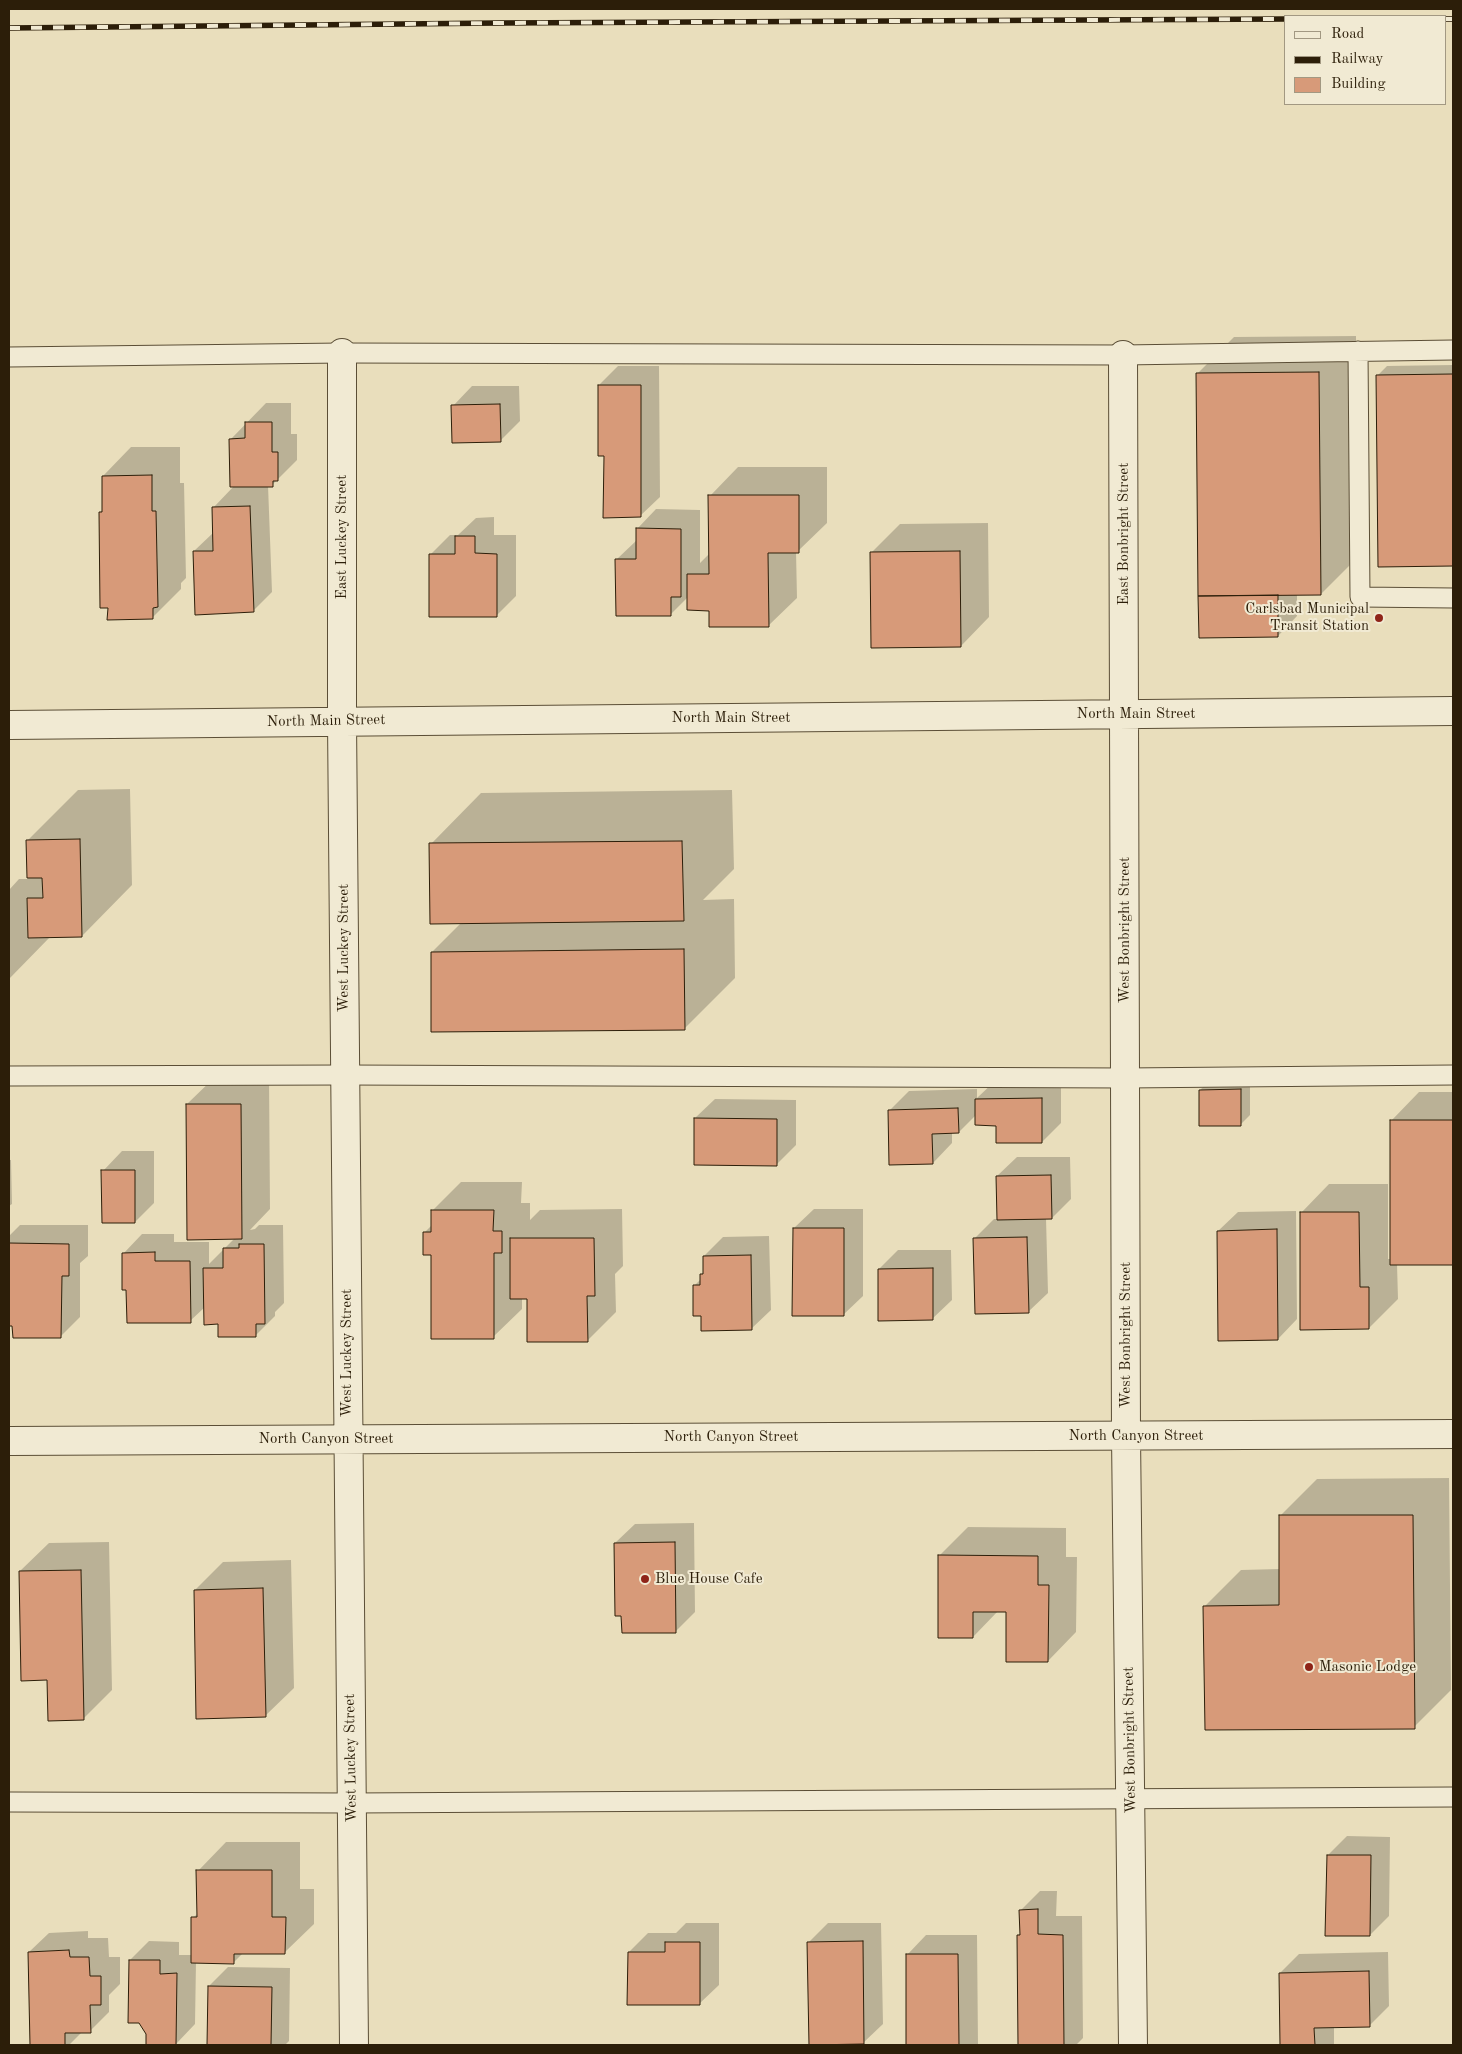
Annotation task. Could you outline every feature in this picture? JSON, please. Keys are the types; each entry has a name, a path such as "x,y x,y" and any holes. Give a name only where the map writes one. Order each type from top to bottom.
{"street":[{"name":"East Luckey Street","path":"342,353 342,721"},
{"name":"East Bonbright Street","path":"1123,355 1124,714"},
{"name":"North Main Street","path":"9,725 1453,711"},
{"name":"West Bonbright Street","path":"1124,714 1126,1436 1133,2045"},
{"name":"West Luckey Street","path":"342,721 354,2045"},
{"name":"North Canyon Street","path":"9,1441 1453,1434"}],"lane":[{"path":"9,357 342,353 1123,355 1453,350"},
{"path":"1358,351 1360,597 1453,598"},
{"path":"9,1076 345,1075 1125,1078 1453,1075"},
{"path":"9,1802 352,1803 1453,1796"}],"building":[{"path":"1319,372 1321,595 1198,596 1196,373"},
{"path":"1453,374 1453,566 1378,567 1376,375"},
{"path":"598,385 641,385 641,517 603,518 604,456 598,456"},
{"path":"500,404 501,442 452,443 451,405"},
{"path":"245,422 272,422 272,452 278,452 278,481 273,481 273,487 230,487 229,439 245,438"},
{"path":"152,475 152,511 156,511 158,607 153,608 153,619 107,620 108,608 100,608 99,512 102,512 102,476"},
{"path":"708,495 799,495 799,553 768,553 769,627 709,627 709,611 687,610 687,574 709,574"},
{"path":"250,506 254,612 195,615 193,551 213,551 212,507"},
{"path":"636,528 681,529 681,597 671,597 671,616 616,616 615,559 636,559"},
{"path":"455,536 475,536 475,553 497,554 497,617 429,617 429,554 455,554"},
{"path":"960,551 961,647 871,648 870,552"},
{"path":"1278,595 1278,637 1199,638 1198,596"},
{"path":"80,839 82,937 28,938 27,898 43,898 42,878 27,878 26,840"},
{"path":"682,841 684,921 430,924 429,843"},
{"path":"684,949 685,1030 431,1032 431,952"},
{"path":"1241,1089 1241,1126 1199,1126 1199,1090"},
{"path":"1042,1098 1042,1143 996,1143 996,1126 975,1125 975,1099"},
{"path":"186,1104 241,1104 242,1239 187,1240"},
{"path":"958,1108 959,1133 932,1134 933,1164 889,1165 888,1110"},
{"path":"694,1118 777,1119 777,1166 694,1165"},
{"path":"1390,1120 1453,1120 1453,1265 1390,1265"},
{"path":"101,1170 135,1170 135,1223 102,1223"},
{"path":"1051,1175 1052,1219 997,1220 996,1176"},
{"path":"431,1210 494,1210 493,1231 502,1231 502,1253 494,1253 494,1339 431,1339 431,1255 423,1255 423,1232 431,1232"},
{"path":"1300,1212 1359,1212 1360,1287 1369,1287 1369,1329 1300,1330"},
{"path":"793,1228 844,1228 844,1316 792,1316"},
{"path":"1277,1229 1278,1340 1218,1341 1217,1231"},
{"path":"1027,1237 1029,1313 975,1314 973,1238"},
{"path":"510,1238 594,1238 595,1296 587,1296 588,1342 527,1342 527,1299 510,1299"},
{"path":"9,1243 69,1244 69,1276 62,1276 61,1338 13,1338 12,1326 9,1326"},
{"path":"239,1244 264,1244 265,1324 256,1324 256,1337 218,1337 218,1324 204,1325 203,1268 223,1268 223,1248 239,1248"},
{"path":"155,1252 155,1261 190,1261 191,1323 127,1323 126,1290 122,1290 122,1253"},
{"path":"751,1255 752,1330 701,1331 701,1316 693,1316 693,1285 700,1285 700,1274 703,1274 703,1256"},
{"path":"933,1268 933,1320 878,1321 878,1269"},
{"name":"Masonic Lodge","path":"1279,1515 1413,1515 1415,1729 1205,1730 1203,1606 1279,1605"},
{"name":"Blue House Cafe","path":"675,1542 676,1633 622,1633 621,1616 615,1616 614,1543"},
{"path":"938,1555 1038,1556 1038,1585 1049,1585 1048,1662 1006,1662 1006,1612 973,1612 973,1638 938,1638"},
{"path":"81,1570 84,1720 48,1721 47,1680 21,1681 19,1571"},
{"path":"263,1588 266,1717 196,1719 194,1590"},
{"path":"1327,1855 1371,1855 1370,1936 1325,1936"},
{"path":"196,1870 272,1870 272,1917 286,1917 285,1954 234,1954 234,1964 191,1963 191,1917 197,1917"},
{"path":"1038,1909 1038,1934 1063,1935 1064,2045 1018,2045 1017,1935 1020,1935 1019,1910"},
{"path":"863,1941 864,2044 809,2045 807,1942"},
{"path":"665,1942 700,1942 700,2005 627,2005 628,1952 665,1952"},
{"path":"69,1950 70,1957 89,1957 90,1976 101,1976 101,2005 90,2005 91,2033 65,2033 65,2045 30,2045 28,1952"},
{"path":"906,1954 958,1954 959,2045 906,2045"},
{"path":"129,1960 160,1960 160,1974 177,1973 176,2045 146,2045 146,2034 139,2023 128,2023"},
{"path":"1369,1971 1370,2027 1314,2028 1315,2045 1280,2045 1279,1973"},
{"path":"208,1986 272,1987 271,2045 207,2045"}],"railway":[{"path":"9,28 499,23 1284,19"},
{"path":"1447,19 1453,19"}],"place":[{"name":"Carlsbad Municipal Transit Station","path":"1379,618"},
{"name":"Blue House Cafe","path":"645,1579"},
{"name":"Masonic Lodge","path":"1309,1667"}]}
